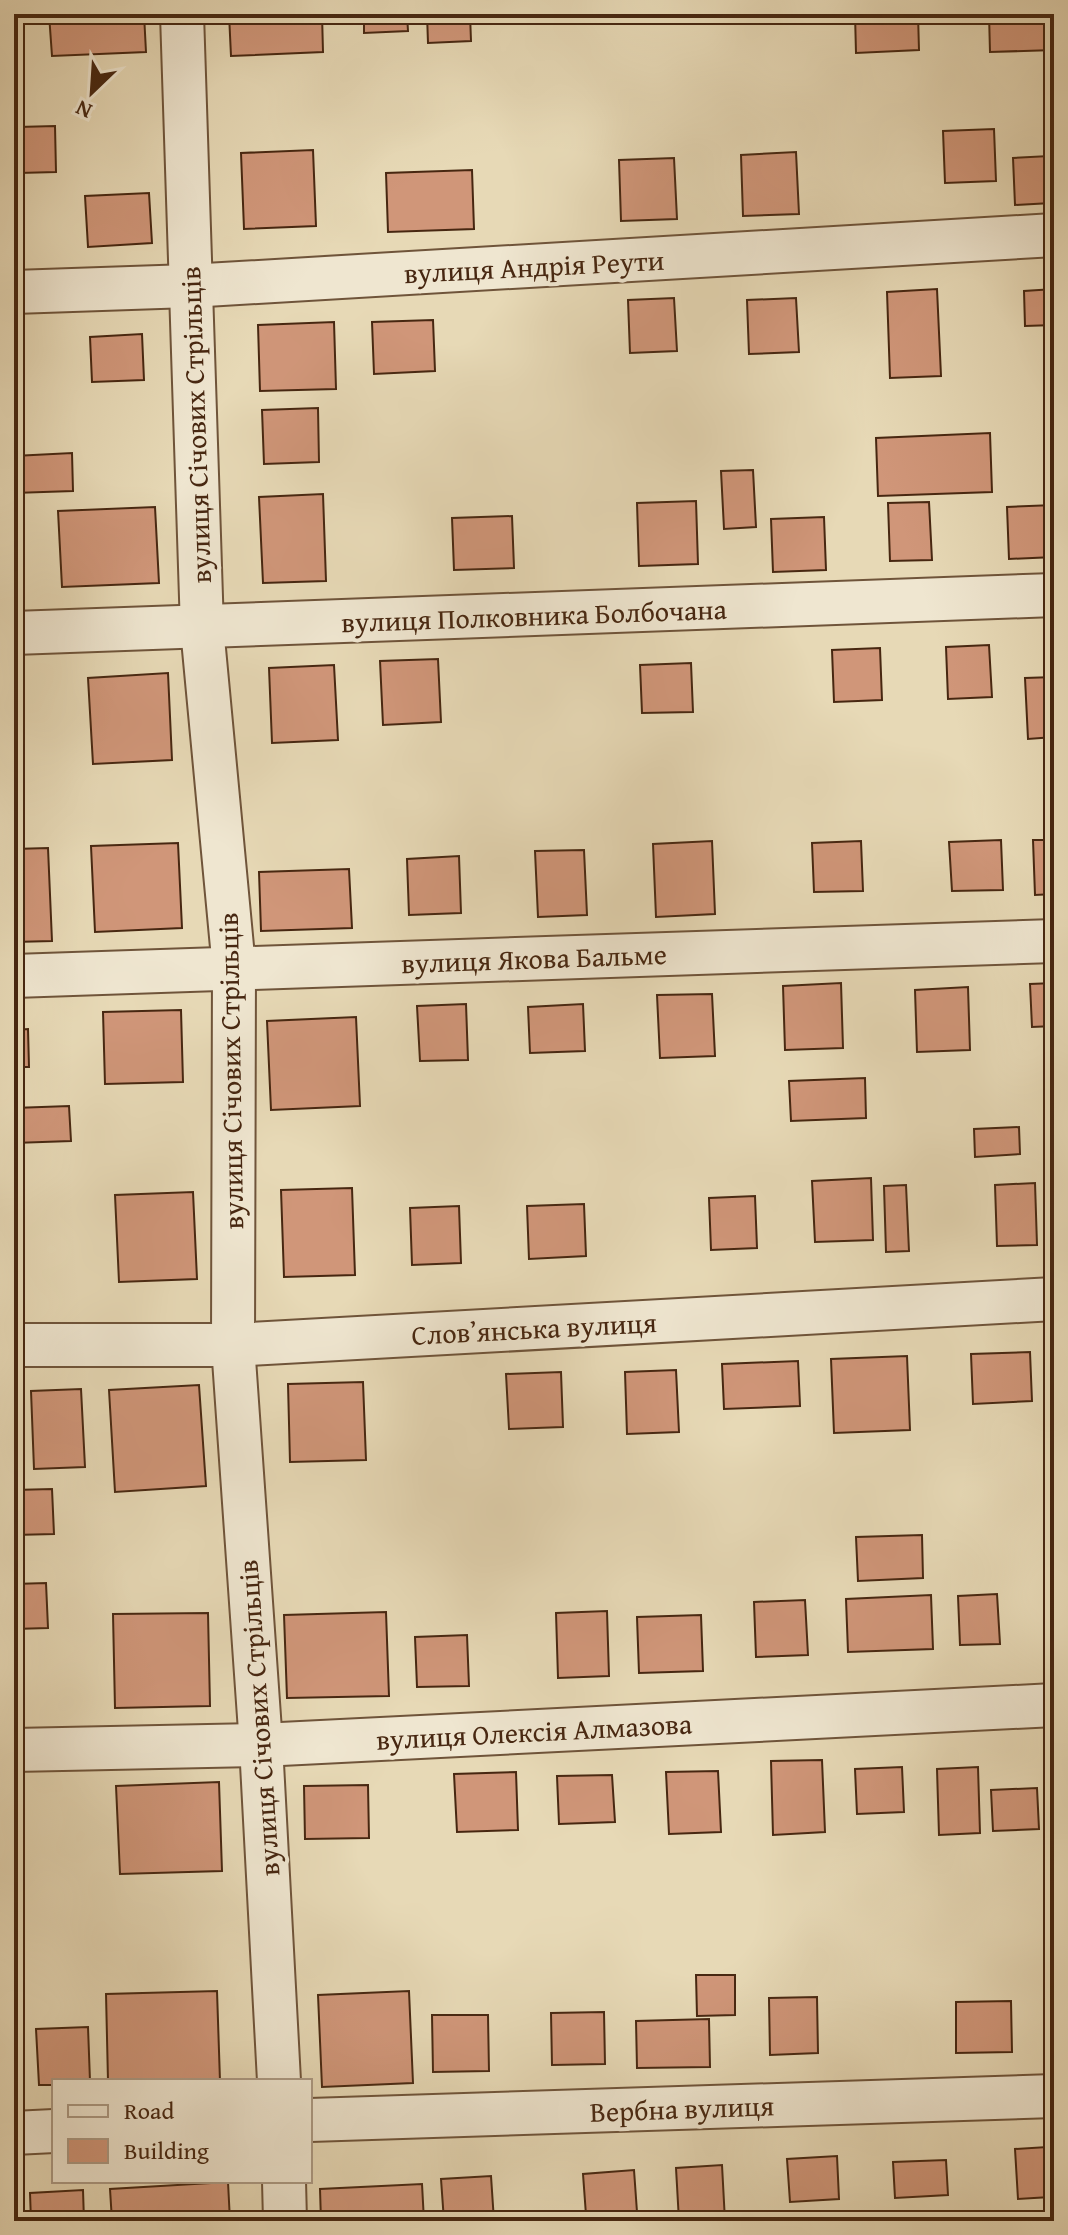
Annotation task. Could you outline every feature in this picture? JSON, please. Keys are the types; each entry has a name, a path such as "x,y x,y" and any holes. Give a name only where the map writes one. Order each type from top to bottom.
{"street":[{"name":"вулиця Січових Стрільців","path":"182,14 202,628 234,968 233,1345 261,1745 279,2079"},
{"name":"вулиця Андрія Реути","path":"14,292 189,286 1054,235"},
{"name":"вулиця Полковника Болбочана","path":"14,633 1054,595"},
{"name":"вулиця Якова Бальме","path":"14,976 1054,941"},
{"name":"Словʼянська вулиця","path":"14,1345 233,1345 1054,1299"},
{"name":"вулиця Олексія Алмазова","path":"14,1750 261,1745 1054,1705"},
{"name":"Вербна вулиця","path":"312,2120 1054,2096"},
{"path":"14,2133 52,2131"},
{"path":"284,2183 285,2221"}],"building":[{"path":"49,14 144,14 146,52 52,56"},
{"path":"229,14 322,14 323,52 231,56"},
{"path":"364,14 407,14 408,31 364,33"},
{"path":"427,14 470,14 471,41 428,43"},
{"path":"496,14 541,14 541,20 496,22"},
{"path":"855,14 918,14 919,50 856,53"},
{"path":"989,14 1054,14 1054,50 990,52"},
{"path":"55,126 56,172 19,173 18,127"},
{"path":"994,129 996,181 945,183 943,131"},
{"path":"313,150 316,226 244,229 241,153"},
{"path":"796,152 799,214 743,216 741,155"},
{"path":"1049,156 1051,203 1015,205 1013,158"},
{"path":"674,158 677,219 621,221 619,160"},
{"path":"472,170 474,229 388,232 386,173"},
{"path":"149,193 152,243 88,247 85,196"},
{"path":"937,289 941,376 890,378 887,292"},
{"path":"1054,289 1054,325 1025,326 1024,291"},
{"path":"674,298 677,351 630,353 628,300"},
{"path":"796,298 799,352 749,354 747,300"},
{"path":"433,320 435,371 374,374 372,322"},
{"path":"334,322 336,389 260,391 258,325"},
{"path":"142,334 144,380 92,382 90,337"},
{"path":"14,337 18,395 14,396"},
{"path":"318,408 319,462 264,464 262,410"},
{"path":"990,433 992,492 878,496 876,438"},
{"path":"72,453 73,491 14,493 14,456"},
{"path":"753,470 756,527 724,529 721,471"},
{"path":"323,494 326,581 263,583 259,497"},
{"path":"696,501 698,564 639,566 637,503"},
{"path":"929,502 932,560 890,561 888,503"},
{"path":"1054,505 1054,557 1009,559 1007,507"},
{"path":"155,507 159,583 62,587 58,511"},
{"path":"512,516 514,568 454,570 452,518"},
{"path":"824,517 826,570 773,572 771,519"},
{"path":"21,520 23,577 14,577 14,521"},
{"path":"989,645 992,697 948,699 946,647"},
{"path":"880,648 882,700 834,702 832,650"},
{"path":"438,659 441,722 383,725 380,661"},
{"path":"691,663 693,712 642,713 640,665"},
{"path":"334,665 338,740 272,743 269,668"},
{"path":"168,673 172,760 93,764 88,678"},
{"path":"1054,677 1054,737 1028,739 1025,678"},
{"path":"1001,840 1003,890 952,891 949,842"},
{"path":"1033,840 1054,840 1054,894 1035,895"},
{"path":"712,841 715,914 656,917 653,844"},
{"path":"861,841 863,891 814,892 812,843"},
{"path":"178,843 182,928 95,932 91,846"},
{"path":"48,848 52,941 14,942 14,849"},
{"path":"584,850 587,915 538,917 535,851"},
{"path":"459,856 461,913 409,915 407,859"},
{"path":"349,869 352,928 261,931 259,872"},
{"path":"841,983 843,1048 785,1050 783,986"},
{"path":"1054,983 1054,1026 1032,1027 1030,984"},
{"path":"968,987 970,1050 917,1052 915,990"},
{"path":"712,994 715,1056 660,1058 657,995"},
{"path":"466,1004 468,1060 420,1061 417,1006"},
{"path":"583,1004 585,1051 530,1053 528,1007"},
{"path":"181,1010 183,1082 105,1084 103,1012"},
{"path":"356,1017 360,1106 271,1110 267,1021"},
{"path":"28,1029 29,1067 14,1067 14,1030"},
{"path":"865,1078 866,1118 791,1121 789,1081"},
{"path":"69,1106 71,1141 14,1143 14,1108"},
{"path":"1019,1127 1020,1154 975,1157 974,1129"},
{"path":"871,1178 873,1240 815,1242 812,1181"},
{"path":"1035,1183 1037,1245 997,1246 995,1185"},
{"path":"906,1185 909,1251 886,1252 884,1186"},
{"path":"352,1188 355,1275 284,1277 281,1190"},
{"path":"193,1192 197,1279 119,1282 115,1195"},
{"path":"755,1196 757,1248 711,1250 709,1198"},
{"path":"584,1204 586,1256 529,1259 527,1206"},
{"path":"459,1206 461,1263 412,1265 410,1208"},
{"path":"14,1227 18,1227 20,1281 14,1282"},
{"path":"1030,1352 1032,1401 973,1404 971,1354"},
{"path":"907,1356 910,1430 834,1433 831,1359"},
{"path":"798,1361 800,1406 724,1409 722,1364"},
{"path":"676,1370 679,1432 627,1434 625,1372"},
{"path":"561,1372 563,1427 509,1429 506,1374"},
{"path":"363,1382 366,1460 290,1462 288,1384"},
{"path":"199,1385 206,1486 115,1492 109,1390"},
{"path":"81,1389 85,1467 34,1469 31,1391"},
{"path":"52,1489 54,1534 14,1535 14,1490"},
{"path":"922,1535 923,1578 858,1581 856,1537"},
{"path":"46,1583 48,1628 14,1629 14,1584"},
{"path":"997,1594 1000,1644 960,1645 958,1596"},
{"path":"931,1595 933,1649 848,1652 846,1599"},
{"path":"805,1600 808,1655 756,1657 754,1602"},
{"path":"607,1611 609,1676 558,1678 556,1613"},
{"path":"386,1612 389,1696 287,1698 284,1615"},
{"path":"208,1613 210,1706 115,1708 113,1614"},
{"path":"701,1615 703,1671 639,1673 637,1617"},
{"path":"467,1635 469,1686 417,1687 415,1637"},
{"path":"822,1760 825,1832 773,1835 771,1761"},
{"path":"902,1767 904,1812 857,1814 855,1769"},
{"path":"978,1767 980,1833 939,1835 937,1769"},
{"path":"718,1771 721,1832 669,1834 666,1772"},
{"path":"516,1772 518,1830 457,1832 454,1774"},
{"path":"612,1775 615,1822 559,1824 557,1776"},
{"path":"219,1782 222,1871 120,1874 116,1786"},
{"path":"368,1785 369,1838 305,1839 304,1786"},
{"path":"1037,1788 1039,1829 993,1831 991,1790"},
{"path":"696,1975 735,1975 735,2015 697,2016"},
{"path":"217,1991 220,2079 108,2079 106,1994"},
{"path":"409,1991 413,2083 322,2087 318,1995"},
{"path":"817,1997 818,2053 770,2055 769,1998"},
{"path":"1011,2001 1012,2052 956,2053 956,2002"},
{"path":"604,2012 605,2064 552,2065 551,2013"},
{"path":"432,2015 488,2015 489,2071 433,2072"},
{"path":"709,2019 710,2067 637,2068 636,2021"},
{"path":"88,2027 90,2079 52,2079 52,2085 39,2085 36,2029"},
{"path":"1047,2147 1050,2197 1018,2199 1015,2149"},
{"path":"837,2156 839,2199 790,2202 787,2159"},
{"path":"946,2160 948,2195 895,2198 893,2162"},
{"path":"722,2165 725,2221 679,2221 676,2168"},
{"path":"634,2170 637,2212 586,2215 583,2174"},
{"path":"491,2176 494,2221 444,2221 441,2179"},
{"path":"228,2183 230,2221 112,2221 110,2189"},
{"path":"422,2184 424,2221 321,2221 320,2189"},
{"path":"83,2190 84,2221 31,2221 30,2193"}]}
